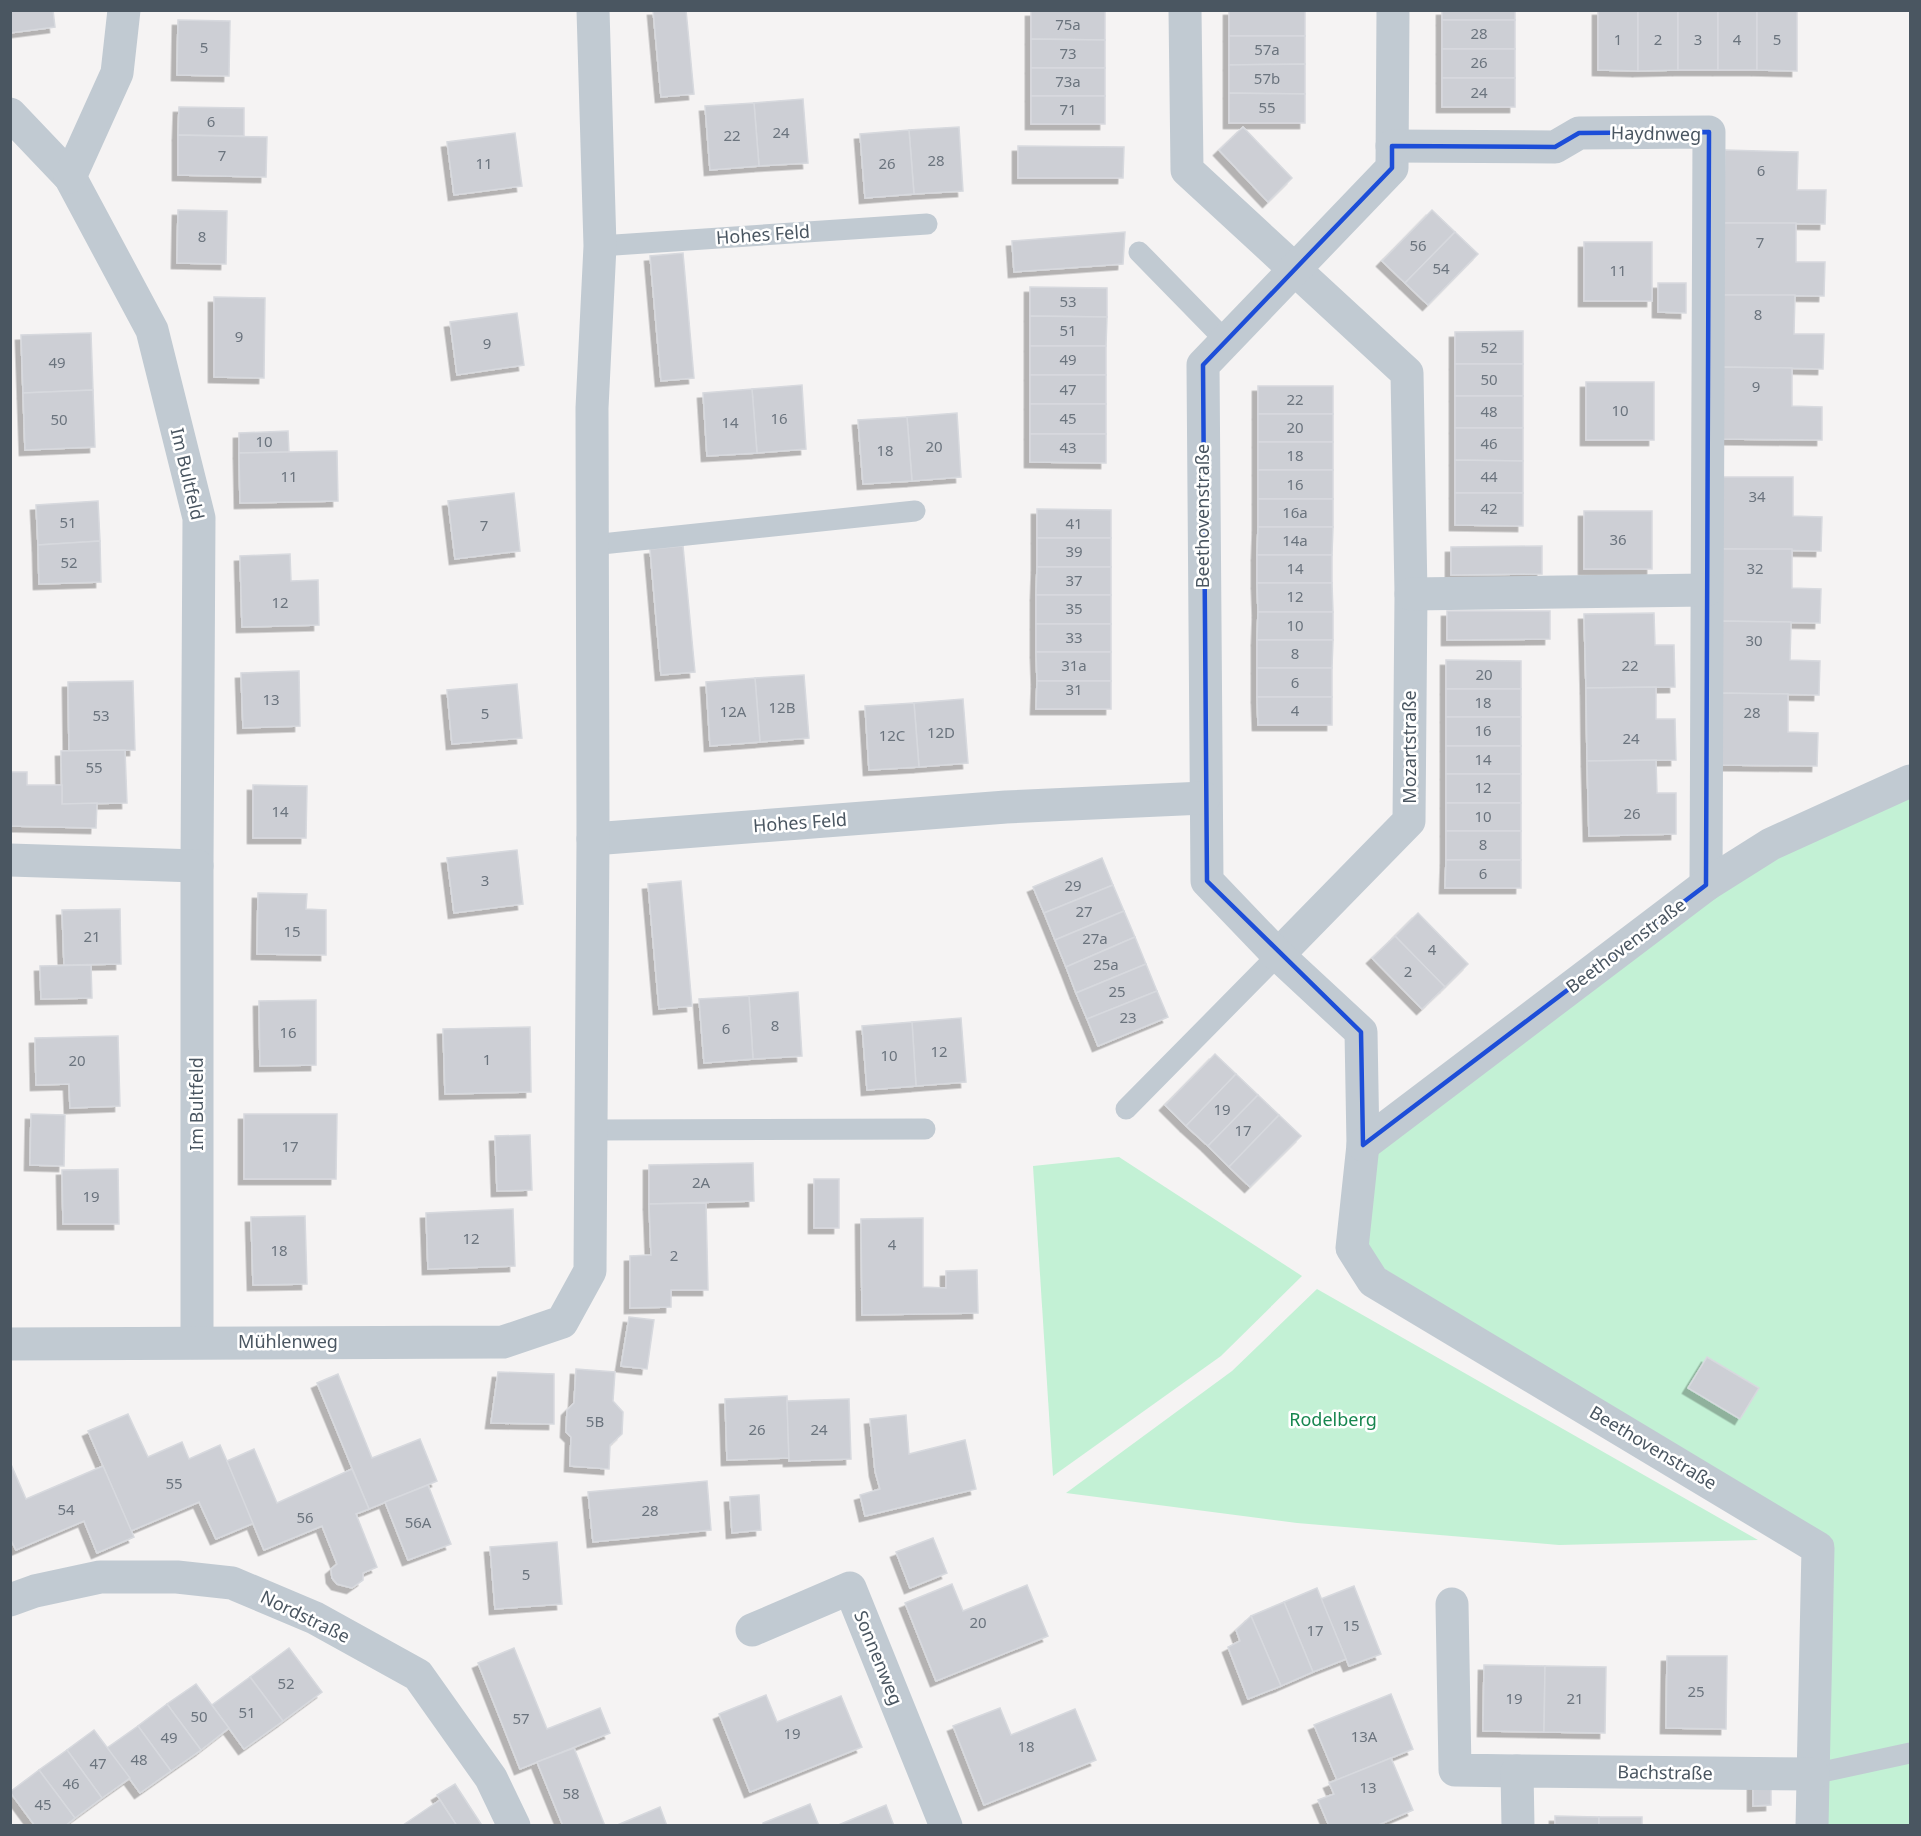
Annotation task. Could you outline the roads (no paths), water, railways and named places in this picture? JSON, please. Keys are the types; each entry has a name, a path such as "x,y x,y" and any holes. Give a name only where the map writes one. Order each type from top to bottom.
{"street":[{"path":"70,177 117,73 124,10"},
{"path":"591,1130 594,839 592,408 600,246 593,10"},
{"path":"1185,10 1187,170 1292,269"},
{"name":"Beethovenstraße","path":"1393,10 1392,168 1292,269 1203,365 1204,798 1207,881 1278,955 1361,1032 1363,1145 1352,1248 1372,1281 1818,1548 1812,1826"},
{"name":"Im Bultfeld","path":"10,114 70,177 152,330 199,518 197,1342"},
{"name":"Haydnweg","path":"1392,146 1555,147 1579,133 1709,132 1706,590"},
{"name":"Mozartstraße","path":"1278,955 1409,821 1411,594 1407,373 1292,269"},
{"path":"1411,594 1706,590 1706,885"},
{"name":"Beethovenstraße","path":"1363,1145 1706,885 1771,844 1911,781"},
{"name":"Hohes Feld","path":"594,839 1006,807 1204,798"},
{"path":"10,860 197,866"},
{"name":"Mühlenweg","path":"10,1344 503,1342 562,1322 590,1271 591,1130"},
{"name":"Nordstraße","path":"10,1600 35,1591 100,1577 177,1577 232,1583 315,1618 418,1675 491,1778 514,1826"},
{"name":"Sonnenweg","path":"752,1630 850,1588 946,1826"},
{"name":"Bachstraße","path":"1452,1604 1455,1770 1813,1774"},
{"path":"1516,1771 1518,1826"}],"lane":[{"name":"Hohes Feld","path":"600,246 927,224"},
{"path":"1139,252 1225,340"},
{"path":"592,545 915,511"},
{"path":"1126,1109 1278,955"},
{"path":"591,1130 925,1129"},
{"path":"1813,1774 1911,1753"}],"park label":[{"name":"Rodelberg","path":"1333,1420"}]}
